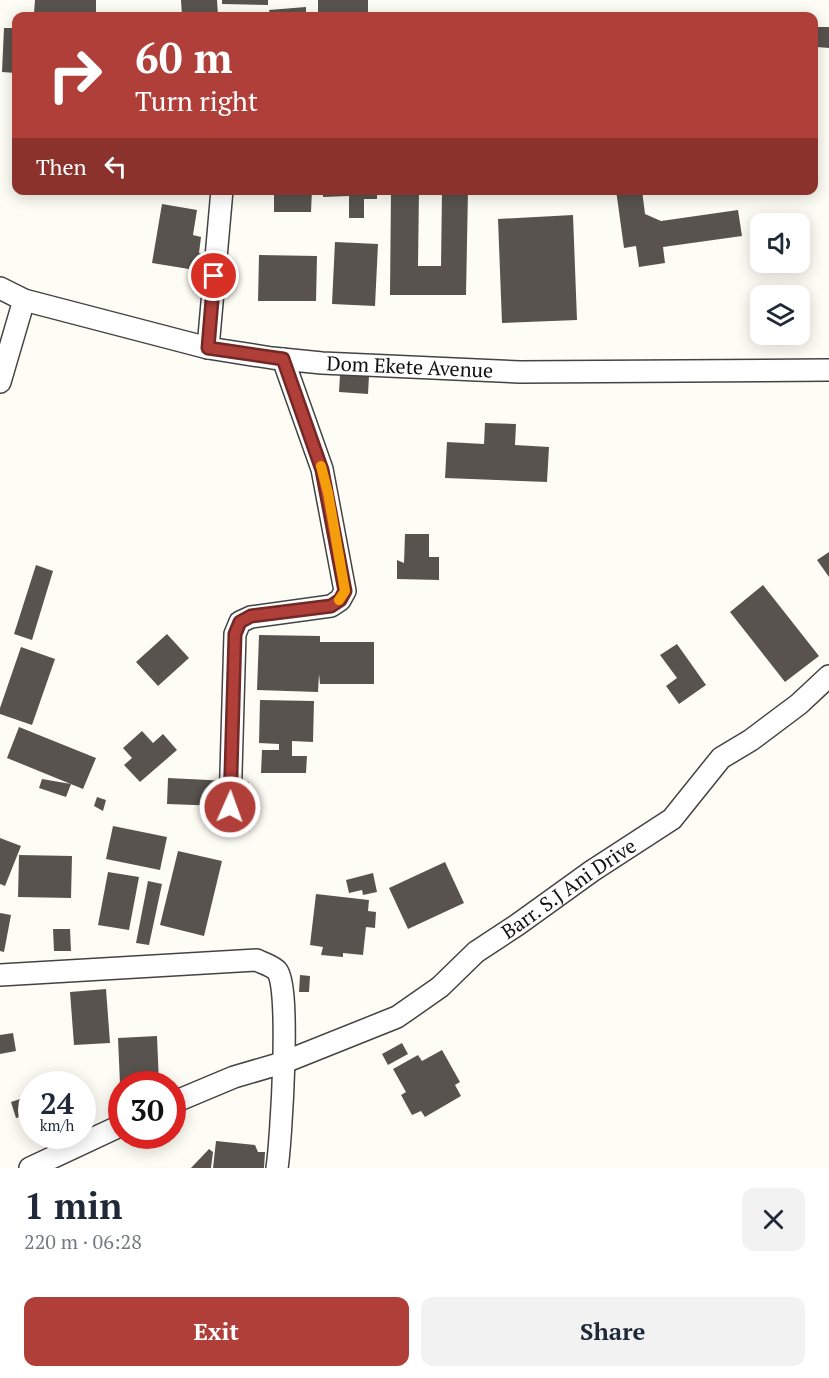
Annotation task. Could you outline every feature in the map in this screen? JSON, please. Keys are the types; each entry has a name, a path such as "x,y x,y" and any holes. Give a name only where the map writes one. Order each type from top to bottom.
{"street":[{"path":"208,348 222,195"},
{"name":"Dom Ekete Avenue","path":"0,288 24,300 208,348 322,363 520,372 829,370"},
{"path":"0,382 24,300"},
{"path":"230,807 235,634 240,622 251,616 331,606 340,600 345,591 322,470 283,359"},
{"name":"Barr. S.J Ani Drive","path":"186,1097 234,1077 282,1063 397,1017 440,987 476,952 592,871 672,819 721,758 751,740 799,704 829,676"},
{"path":"0,975 257,960 277,970 283,983 285,1026 282,1063 283,1164"},
{"path":"30,1168 108,1131"}],"building":[{"path":"35,0 96,0 96,12 34,12"},
{"path":"181,0 217,0 218,12 182,12"},
{"path":"222,0 268,0 268,5 222,4"},
{"path":"318,0 368,0 368,12 318,12"},
{"path":"306,7 306,12 269,12 269,10"},
{"path":"818,27 829,27 829,48 818,47"},
{"path":"4,28 12,28 12,73 2,72"},
{"path":"274,195 312,195 311,212 274,212"},
{"path":"323,195 377,195 377,199 364,199 364,218 349,218 349,196 323,197"},
{"path":"391,195 419,195 418,266 441,266 442,195 468,195 466,295 390,295"},
{"path":"617,195 643,195 645,214 661,221 738,210 742,236 663,247 665,263 639,267 636,246 624,248"},
{"path":"162,204 197,210 193,235 201,237 199,253 204,254 201,271 152,263"},
{"path":"573,215 577,320 502,323 498,219"},
{"path":"335,242 378,244 375,306 332,304"},
{"path":"259,255 317,256 316,301 258,301"},
{"path":"340,375 369,376 368,394 339,392"},
{"path":"485,423 516,424 515,445 549,447 547,482 445,478 447,442 484,444"},
{"path":"405,534 429,534 429,557 439,557 439,580 397,579 397,560 404,563"},
{"path":"829,552 829,577 817,560"},
{"path":"36,565 53,571 32,640 14,634"},
{"path":"763,585 819,656 785,682 730,612"},
{"path":"167,634 189,658 158,686 136,662"},
{"path":"259,635 320,636 320,642 374,642 374,684 320,684 319,674 318,692 257,690"},
{"path":"677,644 706,685 679,704 666,686 677,678 660,655"},
{"path":"21,647 55,659 32,725 0,714"},
{"path":"260,700 314,701 313,742 292,741 292,756 307,756 306,773 261,773 262,750 279,750 279,744 259,743"},
{"path":"19,727 96,758 83,789 7,758"},
{"path":"142,731 153,743 163,734 177,750 140,782 124,765 132,758 123,748"},
{"path":"168,778 249,782 248,807 167,804"},
{"path":"42,779 71,784 66,797 39,788"},
{"path":"97,797 106,800 103,811 94,806"},
{"path":"113,826 167,837 160,870 106,859"},
{"path":"0,838 21,846 5,886 0,884"},
{"path":"178,851 222,861 204,936 160,925"},
{"path":"19,855 72,856 71,898 18,897"},
{"path":"445,862 464,903 408,929 389,888"},
{"path":"108,872 139,877 129,930 98,925"},
{"path":"373,873 377,892 363,895 362,890 349,893 346,880"},
{"path":"148,881 162,884 149,945 136,943"},
{"path":"316,894 369,900 368,911 376,912 375,928 366,927 363,955 343,953 343,957 321,955 323,947 310,945"},
{"path":"0,913 11,915 4,952 0,951"},
{"path":"53,929 70,929 71,951 54,951"},
{"path":"300,975 310,976 309,992 299,992"},
{"path":"106,989 110,1043 74,1045 70,992"},
{"path":"13,1033 16,1051 0,1054 0,1035"},
{"path":"157,1036 158,1071 119,1071 118,1038"},
{"path":"402,1043 408,1054 388,1065 382,1054"},
{"path":"442,1050 460,1082 455,1085 461,1096 425,1117 421,1111 412,1115 401,1095 406,1092 393,1069 418,1055 422,1061"},
{"path":"18,1100 18,1118 16,1118 11,1102"},
{"path":"216,1141 255,1145 258,1152 265,1152 264,1168 213,1168"},
{"path":"209,1149 213,1152 211,1168 191,1168"}],"slow traffic":[{"path":"321,466 345,591 339,600"}],"route":[{"path":"214,276 208,348 283,359 322,470 345,591 340,600 331,606 251,616 240,622 235,634 230,807"}]}
